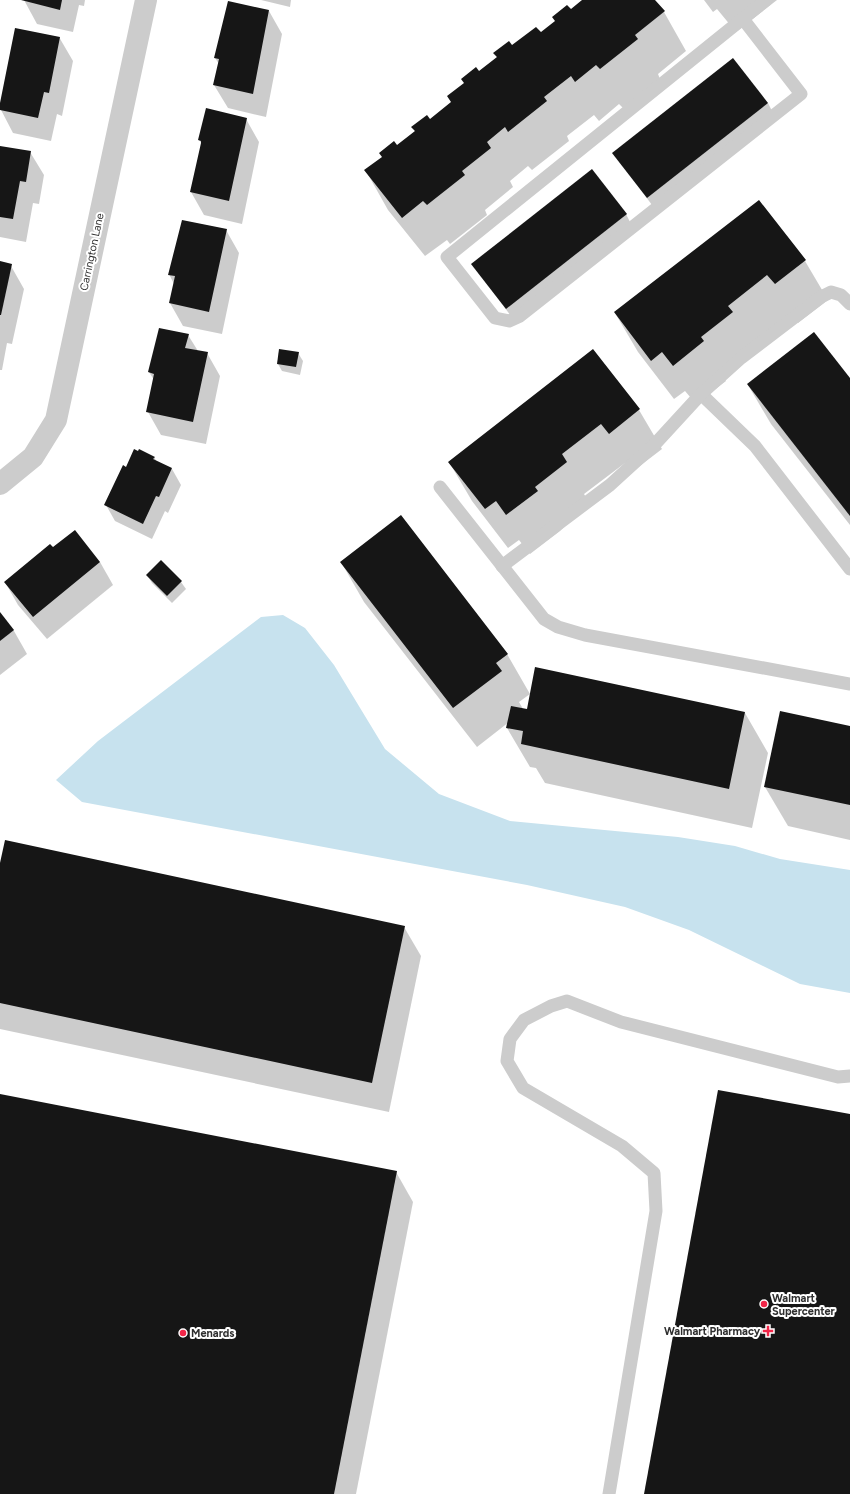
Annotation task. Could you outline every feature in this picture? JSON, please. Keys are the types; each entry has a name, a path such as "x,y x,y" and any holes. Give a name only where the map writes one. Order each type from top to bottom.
{"street":[{"name":"Carrington Lane","path":"0,484 33,457 56,420 146,0"}],"lane":[{"path":"743,18 801,94 520,316 509,321 496,318 447,257 743,18 766,0"},
{"path":"502,566 610,485 656,443 701,394 741,358 822,297 831,292 841,295 850,304"},
{"path":"701,394 755,446 850,569"},
{"path":"440,487 544,619 558,627 585,635 850,684"},
{"path":"609,1494 656,1211 654,1173 622,1146 523,1088 507,1061 510,1039 524,1020 551,1006 567,1001 621,1022 838,1077 850,1076"}],"water":[{"path":"283,615 305,628 334,665 385,749 439,794 510,821 678,837 735,846 780,859 850,870 850,993 800,984 689,930 625,907 527,885 82,802 56,780 98,741 261,617"}],"building":[{"path":"21,0 62,0 60,10"},
{"path":"582,0 655,0 665,11 635,35 638,39 600,69 596,65 575,82 571,76 544,97 547,101 508,132 505,127 487,142 491,148 462,171 465,175 427,205 423,201 402,218 364,170 382,157 379,153 394,141 397,145 415,131 411,127 427,115 430,119 451,102 447,96 464,83 461,79 476,67 479,71 497,57 493,53 509,41 512,45 536,27 541,32 555,21 552,17 567,5 571,9"},
{"path":"228,1 269,10 253,94 213,85 219,59 214,58"},
{"path":"15,28 60,37 49,93 44,92 38,118 0,110 0,103"},
{"path":"733,58 768,103 647,198 612,153"},
{"path":"206,108 247,118 229,201 190,192 201,143 201,141 198,140"},
{"path":"0,146 31,151 26,182 20,181 13,219 0,217"},
{"path":"592,169 627,214 506,309 471,264"},
{"path":"759,200 806,260 775,284 767,275 728,306 733,312 701,337 704,341 673,366 662,352 651,361 614,312"},
{"path":"182,220 227,229 209,312 169,303 175,276 168,275"},
{"path":"0,261 12,264 1,315 0,315"},
{"path":"159,328 189,334 185,348 208,352 193,422 146,412 154,374 148,372"},
{"path":"814,332 850,378 850,516 747,384"},
{"path":"279,349 299,352 296,367 277,364"},
{"path":"593,349 640,409 609,434 601,424 562,454 567,462 535,487 538,491 506,515 496,501 485,509 448,462"},
{"path":"134,449 138,451 139,449 155,457 153,459 172,468 159,497 156,496 143,524 104,505 123,465 126,467"},
{"path":"401,515 508,654 496,663 502,671 453,708 340,562"},
{"path":"75,530 100,562 33,617 4,582 50,544 53,547"},
{"path":"161,560 182,581 167,596 146,575"},
{"path":"0,612 14,630 0,641"},
{"path":"535,667 745,712 729,789 521,744 523,731 506,728 511,706 527,709"},
{"path":"780,711 850,726 850,805 764,787"},
{"path":"5,840 405,926 372,1083 0,1003 0,863"},
{"name":"Walmart Supercenter","path":"718,1090 850,1114 850,1494 644,1494"},
{"name":"Menards","path":"0,1094 397,1171 334,1494 0,1494"}],"place":[{"name":"Walmart Supercenter","path":"764,1304"},
{"name":"Walmart Pharmacy","path":"768,1331"},
{"name":"Menards","path":"183,1333"}]}
